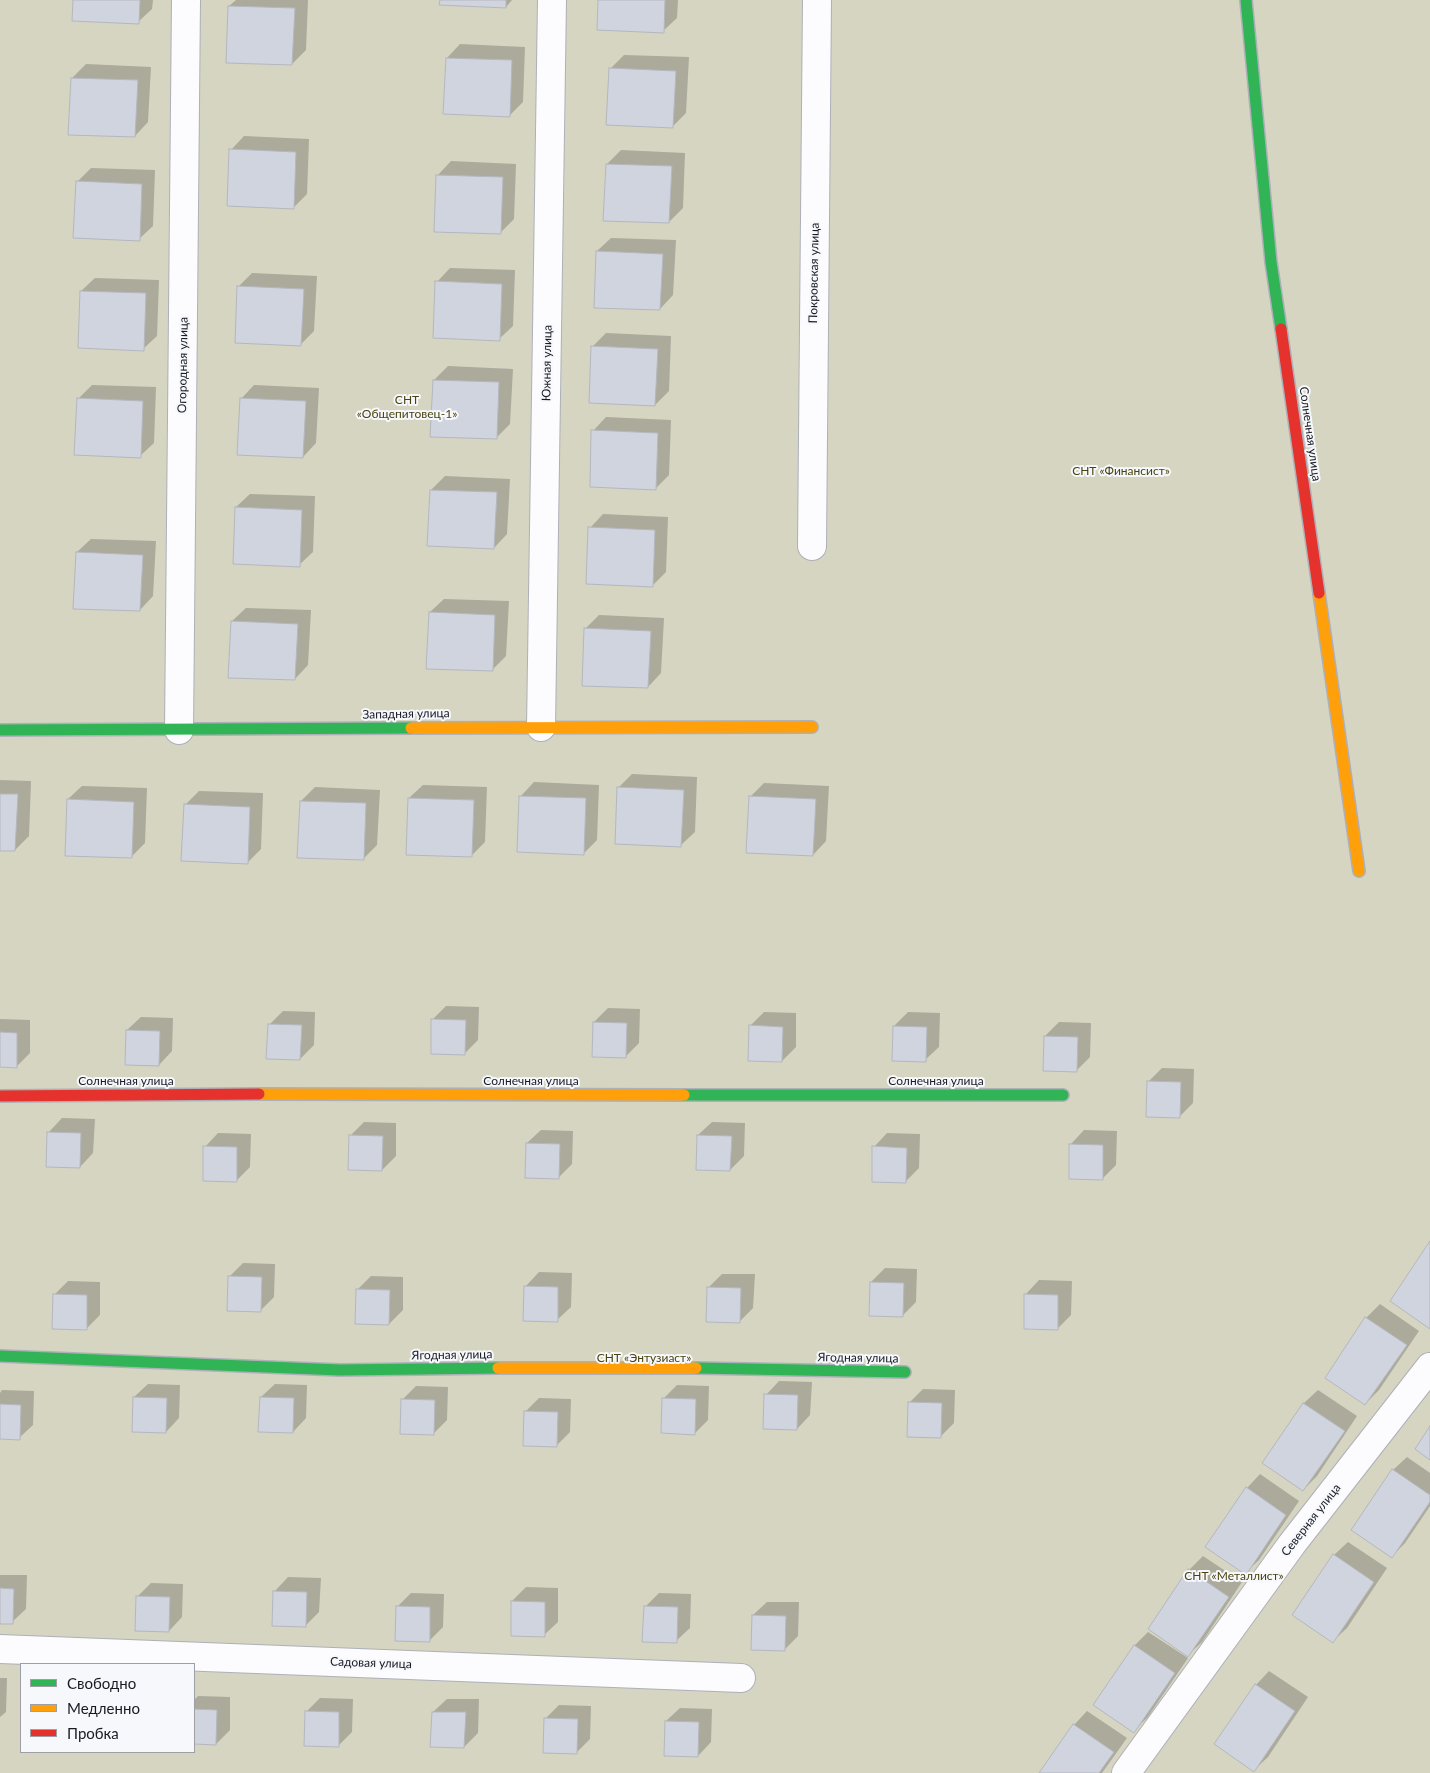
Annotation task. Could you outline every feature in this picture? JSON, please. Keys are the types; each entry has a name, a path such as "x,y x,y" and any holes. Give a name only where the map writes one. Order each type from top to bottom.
{"street":[{"name":"Огородная улица","path":"180,730 186,0"},
{"name":"Южная улица","path":"541,727 552,0"},
{"name":"Покровская улица","path":"812,546 817,0"},
{"name":"Солнечная улица","path":"1246,0 1271,262 1358,871"},
{"name":"Западная улица","path":"0,730 812,727"},
{"name":"Солнечная улица","path":"0,1096 170,1094 1063,1095"},
{"name":"Ягодная улица","path":"0,1356 340,1370 646,1367 905,1372"},
{"name":"Северная улица","path":"1126,1773 1292,1544 1430,1367"},
{"name":"Садовая улица","path":"0,1649 742,1678"}],"green space":[{"path":"0,0 1430,0 1430,1773 0,1773"}],"building":[{"path":"73,0 140,0 139,24 72,21"},
{"path":"440,0 506,0 506,8 439,5"},
{"path":"598,0 665,0 664,33 597,30"},
{"path":"228,6 295,8 292,65 226,63"},
{"path":"446,58 512,60 510,117 443,114"},
{"path":"609,68 676,71 673,128 606,125"},
{"path":"71,78 138,80 135,137 68,135"},
{"path":"229,149 296,152 294,209 227,206"},
{"path":"606,164 672,166 669,223 603,221"},
{"path":"436,175 503,177 501,234 434,232"},
{"path":"76,181 142,184 140,241 73,238"},
{"path":"596,251 663,254 660,310 594,308"},
{"path":"435,281 502,284 500,341 433,338"},
{"path":"237,286 304,289 301,346 235,343"},
{"path":"80,291 146,293 144,351 78,348"},
{"path":"591,346 658,349 655,406 589,403"},
{"path":"433,380 499,382 497,439 430,437"},
{"path":"77,398 143,401 141,458 74,455"},
{"path":"240,398 306,401 303,458 237,455"},
{"path":"591,430 658,433 656,490 590,487"},
{"path":"430,490 497,492 494,549 427,546"},
{"path":"235,507 302,510 300,567 233,564"},
{"path":"588,527 655,530 653,587 586,584"},
{"path":"76,552 143,555 140,611 73,609"},
{"path":"429,612 495,615 493,671 426,669"},
{"path":"231,621 298,624 295,680 228,678"},
{"path":"584,628 651,631 648,688 582,686"},
{"path":"617,787 684,790 681,847 615,844"},
{"path":"0,794 18,794 15,851 0,851"},
{"path":"519,796 586,798 584,855 517,852"},
{"path":"749,796 816,799 813,856 746,853"},
{"path":"408,798 474,800 472,857 406,855"},
{"path":"67,799 134,802 132,858 65,856"},
{"path":"300,801 366,803 364,860 297,858"},
{"path":"184,804 250,807 248,864 181,861"},
{"path":"431,1019 466,1020 465,1055 431,1054"},
{"path":"593,1022 627,1023 626,1058 592,1057"},
{"path":"268,1024 302,1025 300,1060 266,1059"},
{"path":"749,1025 783,1027 782,1062 748,1061"},
{"path":"893,1026 927,1027 926,1062 892,1061"},
{"path":"126,1030 160,1031 159,1066 125,1065"},
{"path":"0,1032 17,1033 17,1068 0,1067"},
{"path":"1044,1036 1078,1037 1077,1072 1043,1071"},
{"path":"1147,1081 1181,1082 1180,1118 1146,1117"},
{"path":"47,1132 81,1133 80,1168 46,1167"},
{"path":"349,1135 383,1136 382,1171 348,1170"},
{"path":"697,1135 732,1136 730,1171 696,1170"},
{"path":"526,1143 560,1144 559,1179 525,1178"},
{"path":"1069,1144 1103,1145 1103,1180 1069,1179"},
{"path":"203,1146 237,1147 237,1182 203,1181"},
{"path":"872,1146 907,1148 906,1183 872,1182"},
{"path":"1430,1241 1430,1329 1390,1301"},
{"path":"228,1276 262,1277 261,1312 227,1311"},
{"path":"870,1282 904,1283 903,1317 869,1316"},
{"path":"524,1286 558,1287 558,1322 523,1321"},
{"path":"707,1287 741,1288 740,1323 706,1322"},
{"path":"356,1289 390,1290 389,1325 355,1324"},
{"path":"53,1294 87,1295 87,1330 52,1329"},
{"path":"1024,1294 1058,1295 1058,1330 1024,1329"},
{"path":"1365,1317 1407,1345 1365,1405 1325,1378"},
{"path":"764,1394 798,1395 797,1430 763,1429"},
{"path":"133,1397 167,1398 166,1433 132,1432"},
{"path":"260,1397 294,1398 293,1433 258,1432"},
{"path":"662,1398 696,1399 695,1435 661,1433"},
{"path":"401,1399 435,1400 434,1435 400,1434"},
{"path":"908,1402 942,1403 941,1438 907,1437"},
{"path":"1303,1403 1345,1431 1303,1491 1262,1463"},
{"path":"0,1404 21,1405 20,1440 0,1439"},
{"path":"524,1411 558,1412 557,1447 523,1446"},
{"path":"1430,1426 1430,1460 1415,1449"},
{"path":"1392,1469 1430,1495 1430,1502 1392,1558 1351,1530"},
{"path":"1246,1487 1286,1515 1246,1575 1205,1547"},
{"path":"1333,1554 1374,1582 1333,1643 1292,1615"},
{"path":"1188,1569 1229,1597 1188,1657 1148,1629"},
{"path":"0,1588 14,1589 13,1624 0,1624"},
{"path":"273,1591 307,1592 306,1627 272,1626"},
{"path":"136,1596 170,1597 169,1632 135,1631"},
{"path":"511,1601 545,1602 545,1637 511,1636"},
{"path":"396,1606 430,1607 430,1642 395,1641"},
{"path":"644,1606 678,1607 677,1643 642,1642"},
{"path":"752,1615 786,1616 785,1651 751,1650"},
{"path":"1134,1645 1175,1673 1134,1733 1093,1705"},
{"path":"1255,1684 1295,1711 1254,1772 1214,1744"},
{"path":"195,1709 217,1710 216,1745 195,1744"},
{"path":"305,1711 339,1712 339,1747 304,1746"},
{"path":"432,1712 466,1712 464,1748 430,1747"},
{"path":"544,1718 578,1719 577,1754 543,1753"},
{"path":"665,1721 699,1722 698,1757 664,1756"},
{"path":"1073,1724 1114,1752 1099,1773 1039,1773"}],"traffic: fast":[{"path":"1246,0 1271,262 1281,329"},
{"path":"0,730 411,728"},
{"path":"684,1095 1063,1095"},
{"path":"0,1356 340,1370 498,1368"},
{"path":"696,1368 905,1372"}],"traffic: slow":[{"path":"1319,593 1359,871"},
{"path":"411,728 812,727"},
{"path":"259,1094 684,1095"},
{"path":"498,1368 696,1368"}],"traffic: jam":[{"path":"1281,329 1319,593"},
{"path":"0,1096 259,1094"}],"park label":[{"name":"СНТ «Общепитовец-1»","path":"407,407"},
{"name":"СНТ «Финансист»","path":"1121,471"},
{"name":"СНТ «Энтузиаст»","path":"644,1358"},
{"name":"СНТ «Металлист»","path":"1234,1576"}]}
